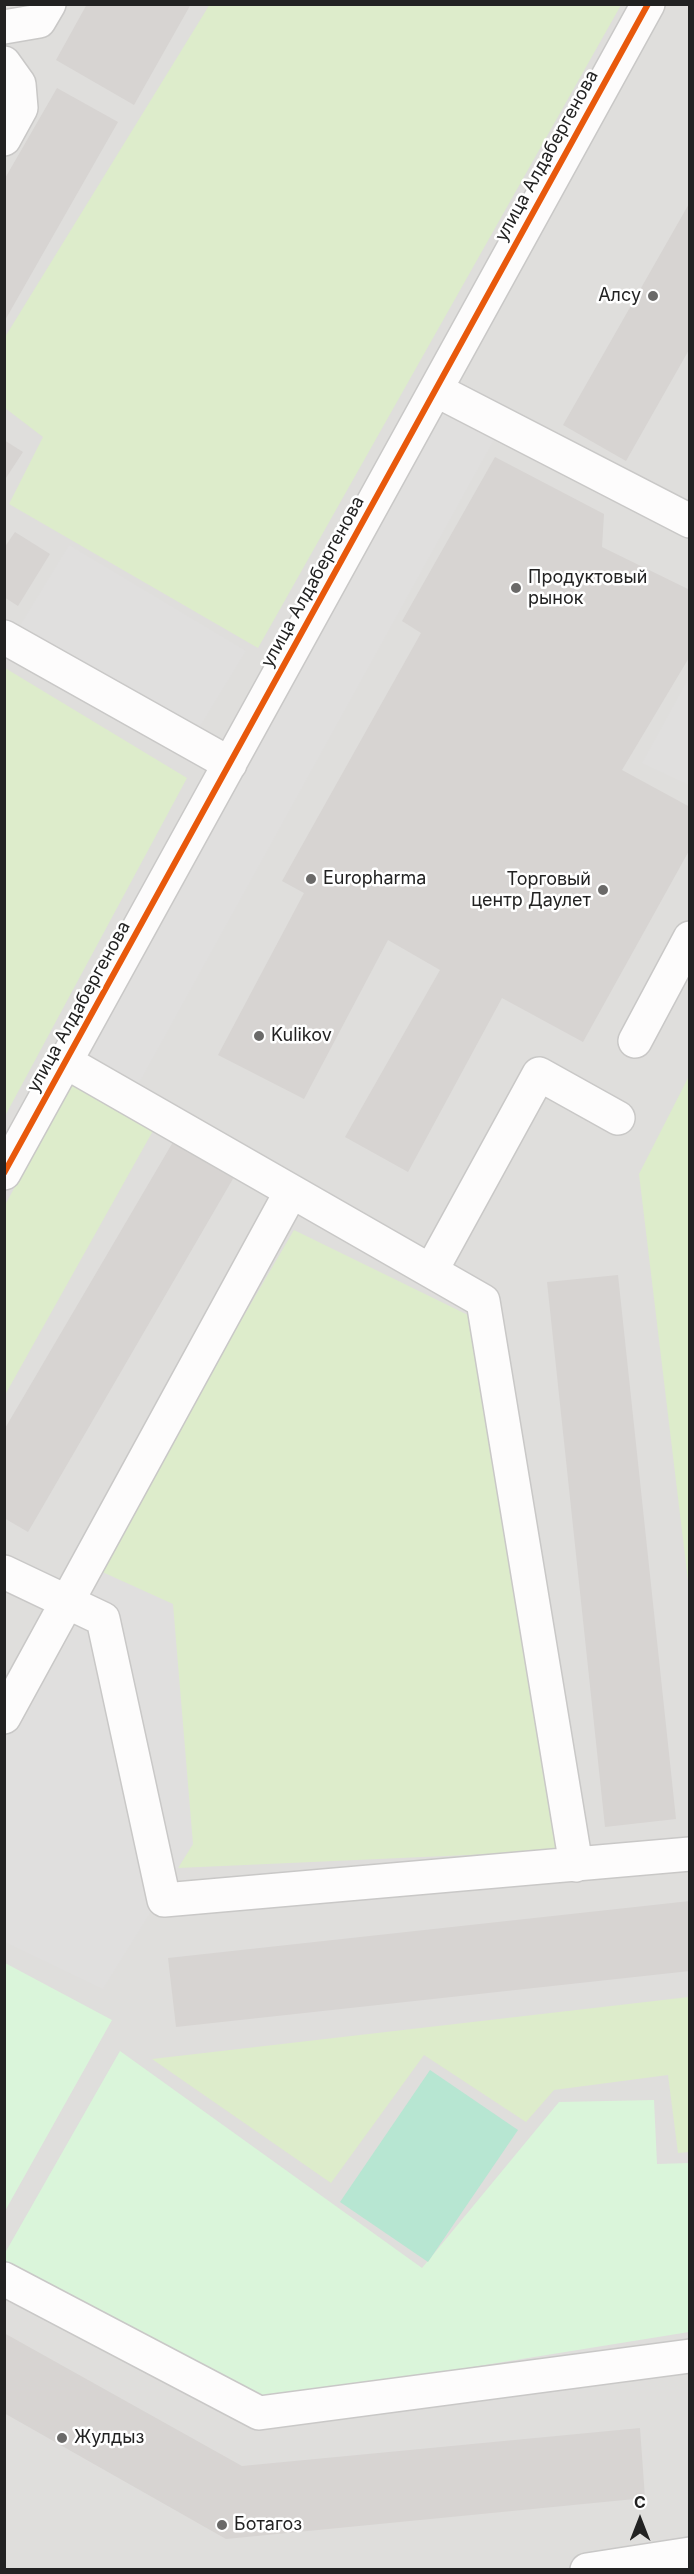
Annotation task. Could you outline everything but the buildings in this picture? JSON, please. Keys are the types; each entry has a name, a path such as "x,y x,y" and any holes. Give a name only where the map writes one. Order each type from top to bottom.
{"street":[{"path":"4,27 39,21 49,4"},
{"name":"улица Алдабергенова","path":"4,1173 648,4"},
{"path":"4,63 18,84 21,108 4,139"},
{"path":"436,390 687,514"},
{"path":"4,637 230,764"},
{"path":"635,1041 690,938"},
{"path":"66,1062 483,1301 576,1864"},
{"path":"430,1271 539,1074 618,1118"},
{"path":"4,1717 291,1192"},
{"path":"4,1572 103,1619 164,1900 690,1854"},
{"path":"4,2279 259,2413 690,2356"},
{"path":"587,2570 690,2554"}],"shaded area":[{"path":"5,5 689,5 689,2569 5,2570"},
{"path":"440,408 494,440 138,1085 86,1052"},
{"path":"69,545 246,651 196,733 19,627"},
{"path":"689,677 689,785 642,763"},
{"path":"87,1565 173,1604 193,1844 103,1989 5,1942 5,1717"}],"green space":[{"path":"210,4 621,5 258,648 9,504 43,437 5,408 5,337"},
{"path":"5,668 187,778 5,1116"},
{"path":"79,1070 154,1129 5,1395 5,1205"},
{"path":"689,1076 689,1589 639,1174"},
{"path":"294,1230 470,1316 557,1851 178,1868 132,1631 89,1580"},
{"path":"5,1963 112,2020 5,2211"},
{"path":"689,1997 689,2152 678,2153 668,2075 554,2090 526,2122 424,2055 331,2183 152,2059"},
{"path":"120,2051 422,2268 559,2102 654,2100 657,2164 689,2163 689,2332 256,2402 5,2270 5,2253"},
{"path":"430,2070 518,2130 428,2262 340,2202"}],"cycle path":[{"path":"4,1173 648,4"}],"place":[{"name":"Алсу","path":"653,296"},
{"name":"Продуктовый рынок","path":"516,588"},
{"name":"Europharma","path":"311,879"},
{"name":"Торговый центр Даулет","path":"603,890"},
{"name":"Kulikov","path":"259,1036"},
{"name":"Жулдыз","path":"62,2438"},
{"name":"Ботагоз","path":"222,2525"}]}
